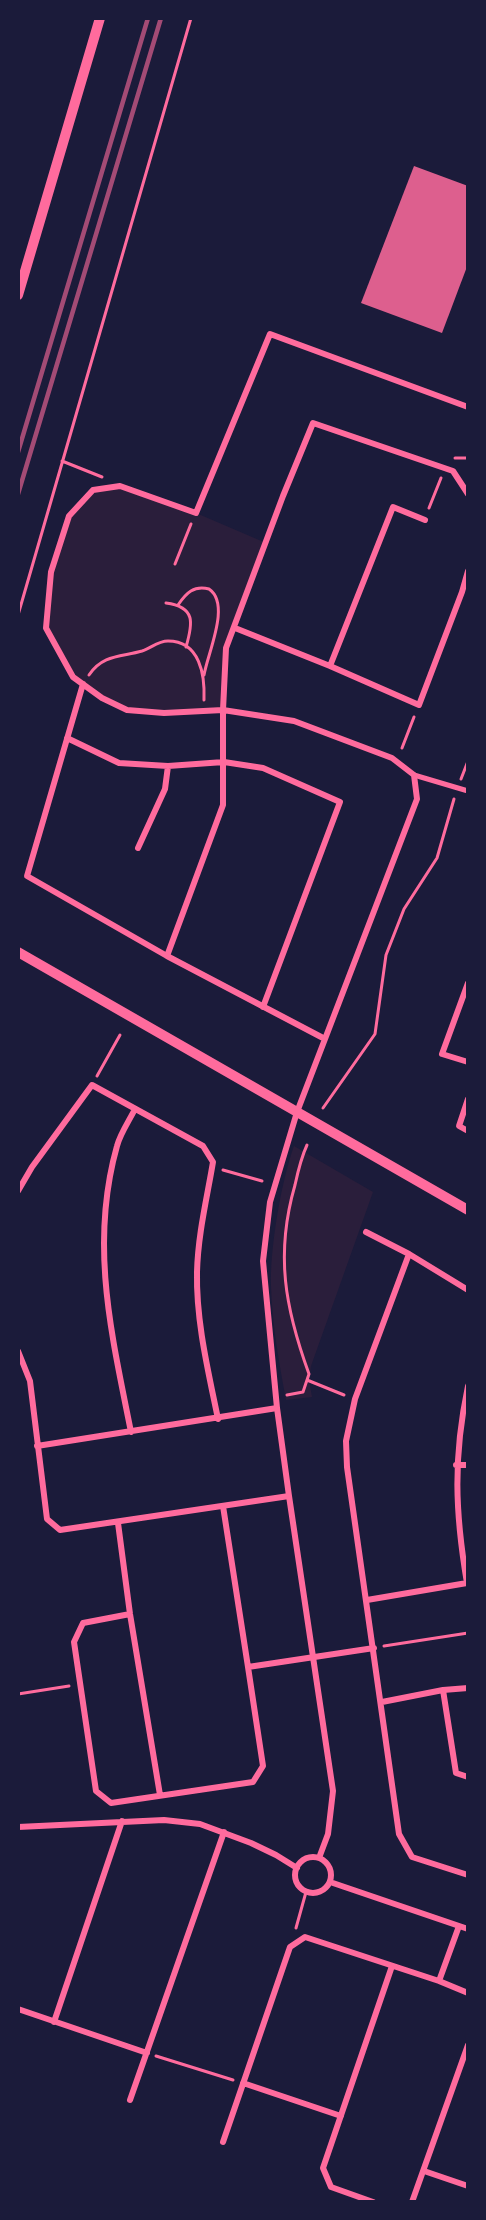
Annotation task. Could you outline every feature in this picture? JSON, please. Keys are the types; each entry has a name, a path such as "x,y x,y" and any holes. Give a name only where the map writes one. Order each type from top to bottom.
{"street":[{"path":"18,295 100,18"},
{"path":"468,407 270,334 196,513 120,486 93,490 69,516 51,572 46,628 73,677 102,698 127,710 164,713 223,710 294,721 392,758 414,775 468,791"},
{"path":"167,956 223,806 223,710 226,648 313,423 453,471 468,494"},
{"path":"330,666 393,507 425,520"},
{"path":"235,628 419,705 468,571"},
{"path":"83,684 27,876 167,956 326,1039"},
{"path":"67,738 119,763 168,766 224,762 263,768 340,802 263,1007"},
{"path":"138,848 165,789 168,766"},
{"path":"319,1858 328,1834 333,1791 277,1408 263,1261 270,1202 297,1112 417,799 414,775"},
{"path":"18,952 468,1210"},
{"path":"468,983 442,1054 468,1062"},
{"path":"18,1191 32,1167 92,1085 203,1146 213,1162 202,1222 197,1272 201,1334 218,1419"},
{"path":"468,1099 459,1126 468,1131"},
{"path":"131,1432 106,1304 103,1248 108,1193 117,1145 135,1109"},
{"path":"366,1232 409,1254 468,1290"},
{"path":"409,1254 355,1399 346,1441 346,1467 382,1702 399,1834 412,1857 468,1875"},
{"path":"18,1351 30,1381 48,1519 60,1530 289,1496"},
{"path":"367,1600 467,1582 456,1504 456,1465 460,1426 468,1386"},
{"path":"37,1446 277,1408"},
{"path":"456,1465 468,1465"},
{"path":"130,1614 83,1623 74,1642 96,1791 111,1803 253,1782 264,1766 223,1506"},
{"path":"118,1523 130,1614 160,1795"},
{"path":"248,1667 374,1648"},
{"path":"382,1702 443,1690 468,1688"},
{"path":"443,1690 456,1773 468,1777"},
{"path":"18,1827 122,1821 188,1822 224,1832 276,1854 297,1868"},
{"path":"54,2022 122,1821"},
{"path":"130,2100 224,1832"},
{"path":"319,1858 328,1864 331,1870 330,1882 318,1893 306,1892 296,1879 297,1868 304,1860 319,1858"},
{"path":"330,1882 468,1929"},
{"path":"439,1981 459,1926"},
{"path":"223,2142 290,1947 305,1937 439,1981 468,1993"},
{"path":"373,2202 331,2187 323,2168 392,1966"},
{"path":"18,2009 147,2053"},
{"path":"412,2202 468,2045"},
{"path":"243,2084 341,2116"},
{"path":"424,2171 468,2186"}],"path":[{"path":"18,615 191,18"},
{"path":"62,462 103,477 120,486"},
{"path":"429,511 445,468"},
{"path":"175,564 196,513"},
{"path":"178,605 185,595 197,588 209,589 217,597 219,613 204,676 205,699 202,711"},
{"path":"166,603 178,605 189,615 192,624 186,646"},
{"path":"83,684 91,672 117,655 142,651 167,641 186,646 196,655 204,676"},
{"path":"402,748 419,705"},
{"path":"323,1108 375,1034 386,955 404,909 437,858 457,788 468,761"},
{"path":"92,1085 120,1035"},
{"path":"285,1395 303,1392 309,1374 288,1306 284,1268 289,1206 307,1145"},
{"path":"212,1167 262,1181"},
{"path":"307,1380 355,1399"},
{"path":"374,1648 468,1633"},
{"path":"18,1694 80,1684"},
{"path":"290,1947 306,1892"},
{"path":"147,2053 243,2084"}],"shaded area":[{"path":"120,486 196,513 266,543 226,648 223,710 127,710 73,677 46,628 51,572 69,516 93,490"},
{"path":"294,1146 373,1192 311,1366 309,1380 312,1397 286,1400 274,1329 271,1271 274,1234"}],"building":[{"path":"414,166 468,186 468,264 442,333 361,303"}],"railway":[{"path":"18,452 148,18"},
{"path":"18,494 161,18"}]}
